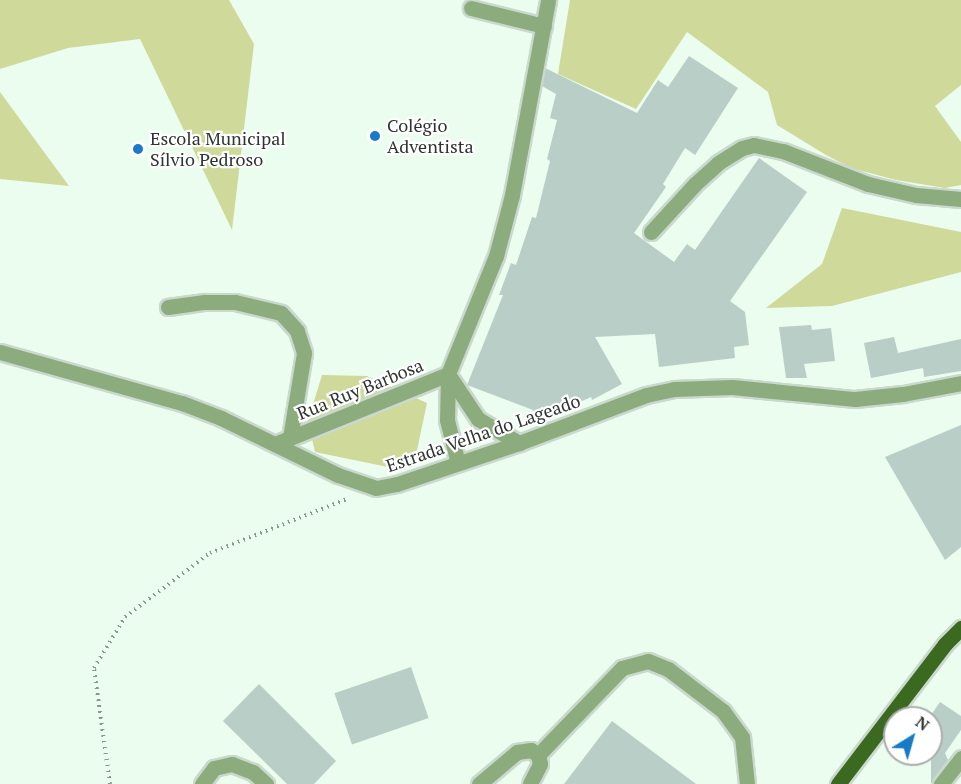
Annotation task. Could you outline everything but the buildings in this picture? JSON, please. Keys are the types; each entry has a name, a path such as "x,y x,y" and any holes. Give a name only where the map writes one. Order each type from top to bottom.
{"main road":[{"path":"838,784 945,644 961,628"}],"street":[{"name":"Rua Ruy Barbosa","path":"290,438 448,374 496,256 512,195 548,0"},
{"path":"471,8 544,26"},
{"path":"651,232 695,184 718,163 742,148 754,145 783,151 868,184 916,195 961,200"},
{"name":"Rua Ruy Barbosa","path":"168,306 205,302 236,302 281,313 297,332 304,353 290,438"},
{"name":"Estrada Velha do Lageado","path":"0,352 182,403 338,475 376,488 397,484 519,443 646,395 674,389 732,387 855,399 903,394 961,383"},
{"path":"448,374 478,419 519,443"},
{"path":"448,374 447,420 458,463"},
{"path":"275,444 290,438"},
{"path":"538,755 622,668 648,661 668,669 723,711 742,737 747,784"},
{"path":"479,784 517,752 531,750 538,755 540,764 530,784"},
{"path":"941,784 961,758"},
{"path":"202,784 214,768 232,764 253,772 266,784"}],"path":[{"path":"110,784 94,668 125,617 210,553 376,488"}],"green space":[{"path":"0,0 229,0 254,44 232,230 140,39 68,48 0,69"},
{"path":"570,0 961,0 961,85 935,106 961,142 961,185 945,188 896,180 851,168 826,155 777,125 768,92 687,32 636,109 558,74"},
{"path":"0,92 69,186 0,179"},
{"path":"842,208 961,232 961,272 832,306 766,308 822,264"},
{"path":"322,375 367,376 427,403 417,450 393,468 315,452 308,421"}],"place":[{"name":"Colégio Adventista","path":"375,136"},
{"name":"Escola Municipal Sílvio Pedroso","path":"138,149"}]}
